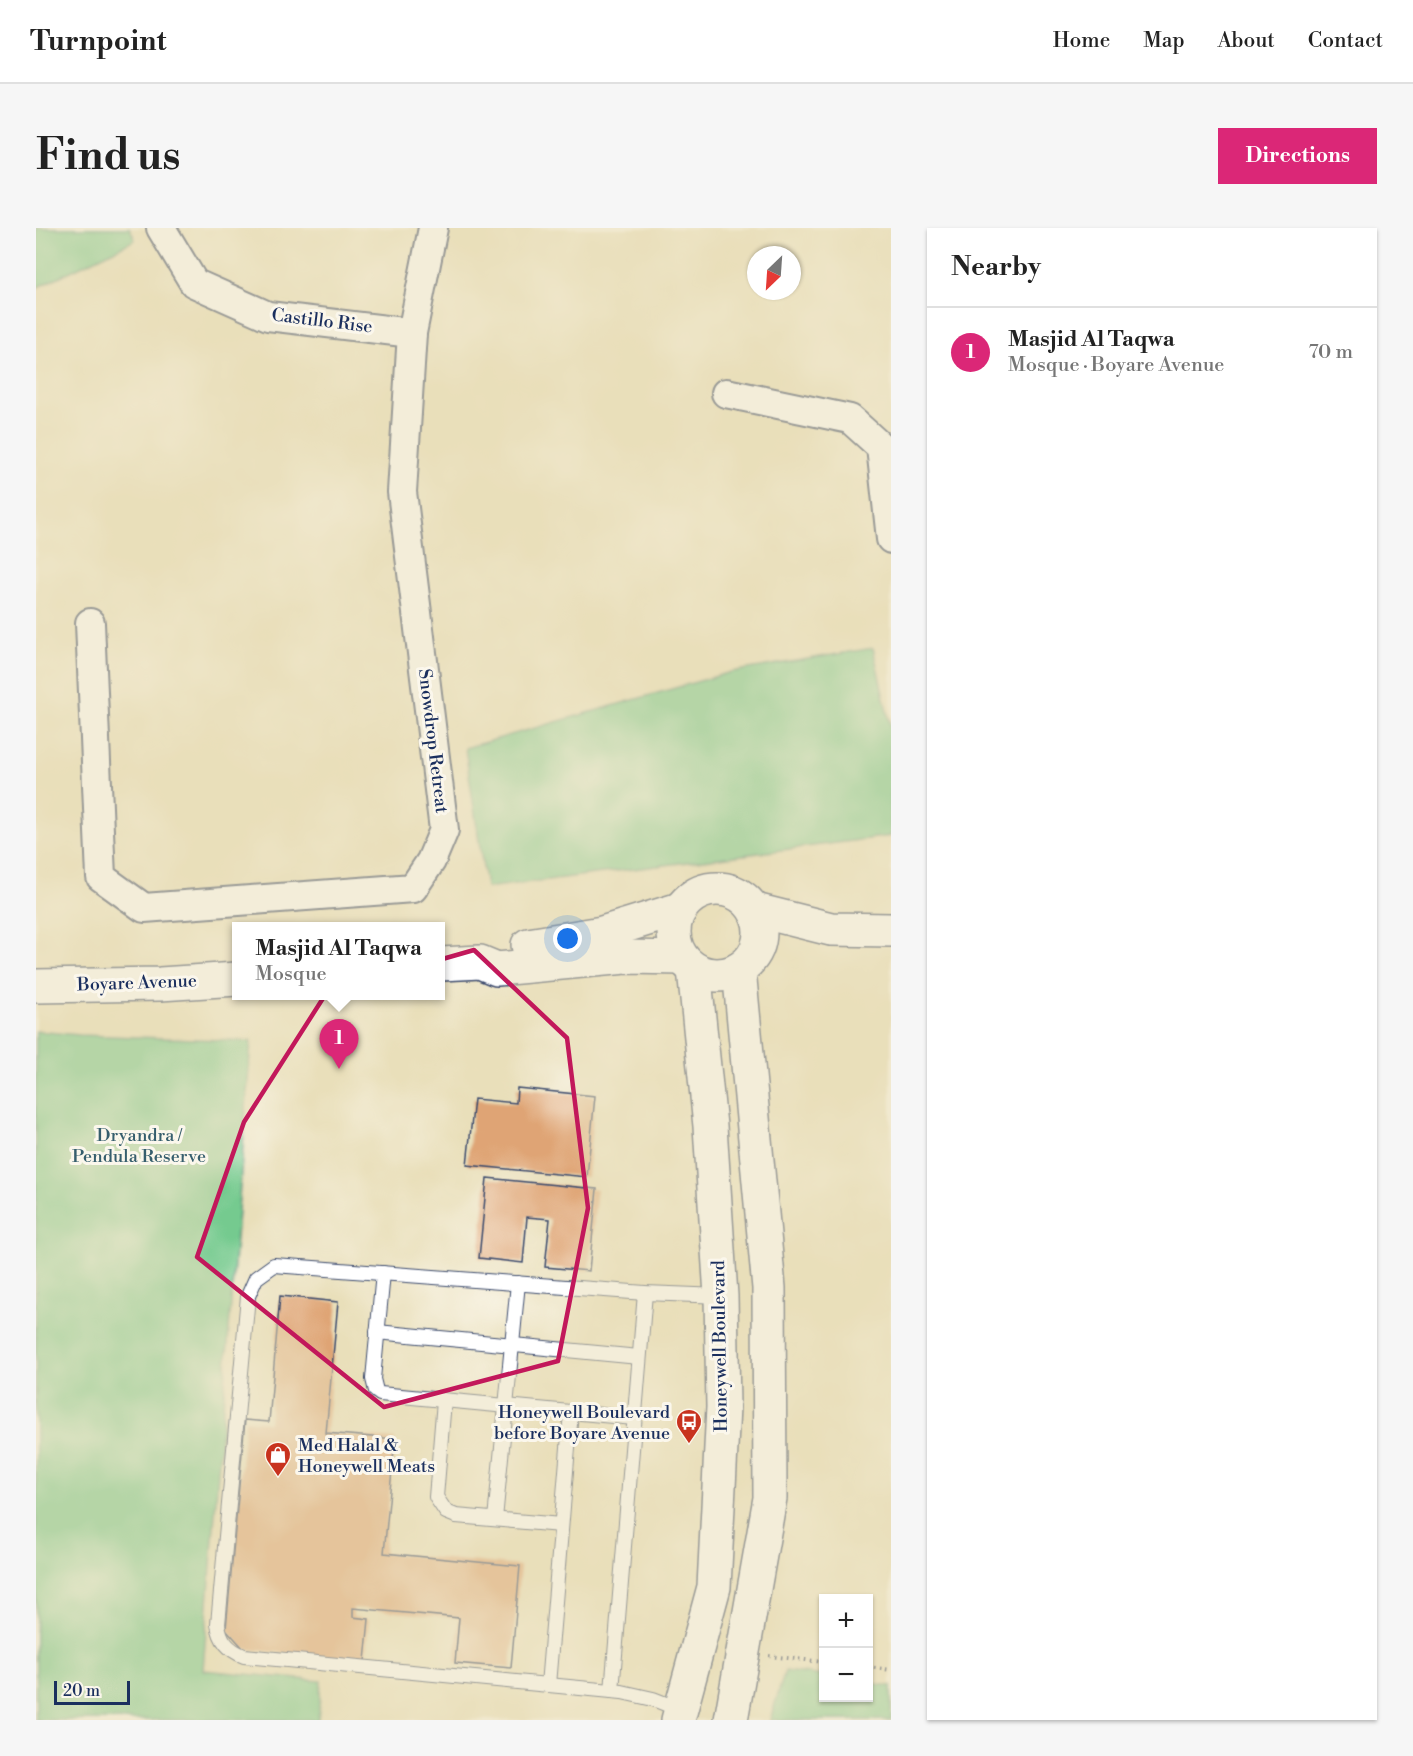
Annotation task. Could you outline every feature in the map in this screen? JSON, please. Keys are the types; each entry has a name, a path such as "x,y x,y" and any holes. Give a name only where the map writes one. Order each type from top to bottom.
{"street":[{"name":"Castillo Rise","path":"161,228 194,283 267,316 412,333"},
{"name":"Snowdrop Retreat","path":"90,623 101,877 144,908 413,888 431,861 444,830 402,492 412,333 433,228"},
{"path":"726,393 850,419 881,447 891,539"},
{"path":"688,964 674,940 674,925 680,909 690,898 705,891 720,890 734,893 755,910 831,929 891,930"},
{"path":"480,962 494,950 602,933 680,909"},
{"path":"730,1720 770,1498 769,1288 748,958 761,928 755,910"},
{"path":"445,964 480,962 497,969 626,957 688,964 704,973 721,974 748,958 831,929"},
{"name":"Honeywell Boulevard","path":"688,964 710,1126 721,1296 723,1407 714,1587 689,1717"},
{"name":"Boyare Avenue","path":"36,986 160,984 232,979"},
{"path":"721,1296 769,1288"}],"lane":[{"path":"689,1717 638,1695 612,1691 244,1656 234,1652 220,1635 218,1624 248,1296 251,1286 265,1270 274,1265 645,1293 721,1296"},
{"path":"383,1273 373,1379 376,1391 388,1396 634,1418"},
{"path":"495,1520 518,1283"},
{"path":"612,1691 645,1293"},
{"path":"377,1332 639,1357"},
{"path":"444,1401 436,1497 440,1505 456,1516 561,1525"},
{"path":"548,1685 571,1413"}],"path":[{"path":"762,1655 819,1661"},
{"path":"873,1668 891,1670"}],"highlighted area":[{"path":"474,950 567,1038 588,1208 558,1361 384,1407 197,1257 244,1122 327,992"}],"green space":[{"path":"36,228 130,228 135,240 36,288"},
{"path":"873,648 891,729 891,836 486,888 465,748 731,672"},
{"name":"Dryandra / Pendula Reserve","path":"36,1031 80,1035 251,1041 203,1670 321,1681 318,1720 36,1720"},
{"path":"785,1671 819,1675 819,1702 873,1702 873,1684 891,1686 891,1720 770,1720"}],"building":[{"path":"517,1088 595,1096 587,1177 467,1165 474,1099 516,1103"},
{"path":"487,1178 597,1189 589,1271 545,1267 550,1219 527,1217 523,1263 479,1258"},
{"path":"280,1296 338,1302 326,1433 395,1439 384,1553 520,1566 511,1668 455,1663 459,1618 353,1608 353,1617 369,1619 365,1661 244,1649 226,1629 245,1420 269,1422"}],"place":[{"name":"Masjid Al Taqwa","path":"339,1069"},
{"name":"Honeywell Boulevard before Boyare Avenue","path":"689,1445"},
{"name":"Med Halal & Honeywell Meats","path":"278,1478"}]}
